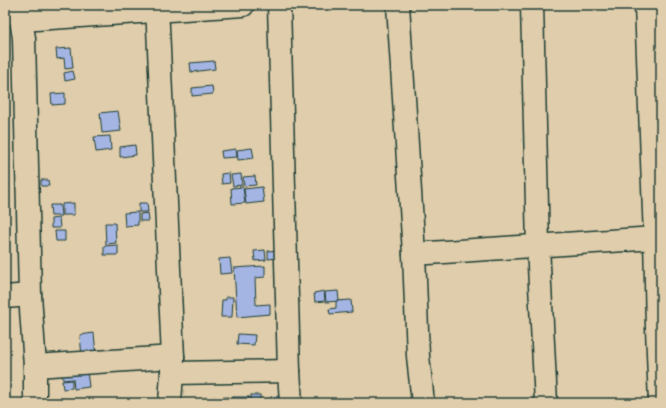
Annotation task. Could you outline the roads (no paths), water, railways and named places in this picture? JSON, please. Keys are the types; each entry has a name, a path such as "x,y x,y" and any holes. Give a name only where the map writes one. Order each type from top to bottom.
{"street":[{"path":"35,403 35,366 30,295 18,25 157,8 244,5"},
{"path":"278,5 291,403"},
{"path":"398,5 414,254 418,356 423,403"},
{"path":"532,5 538,246 546,403"},
{"path":"646,5 659,327 660,403"},
{"path":"157,8 172,365 170,403"},
{"path":"414,254 655,238"},
{"path":"5,296 30,295"},
{"path":"35,366 172,365 289,371"}]}
